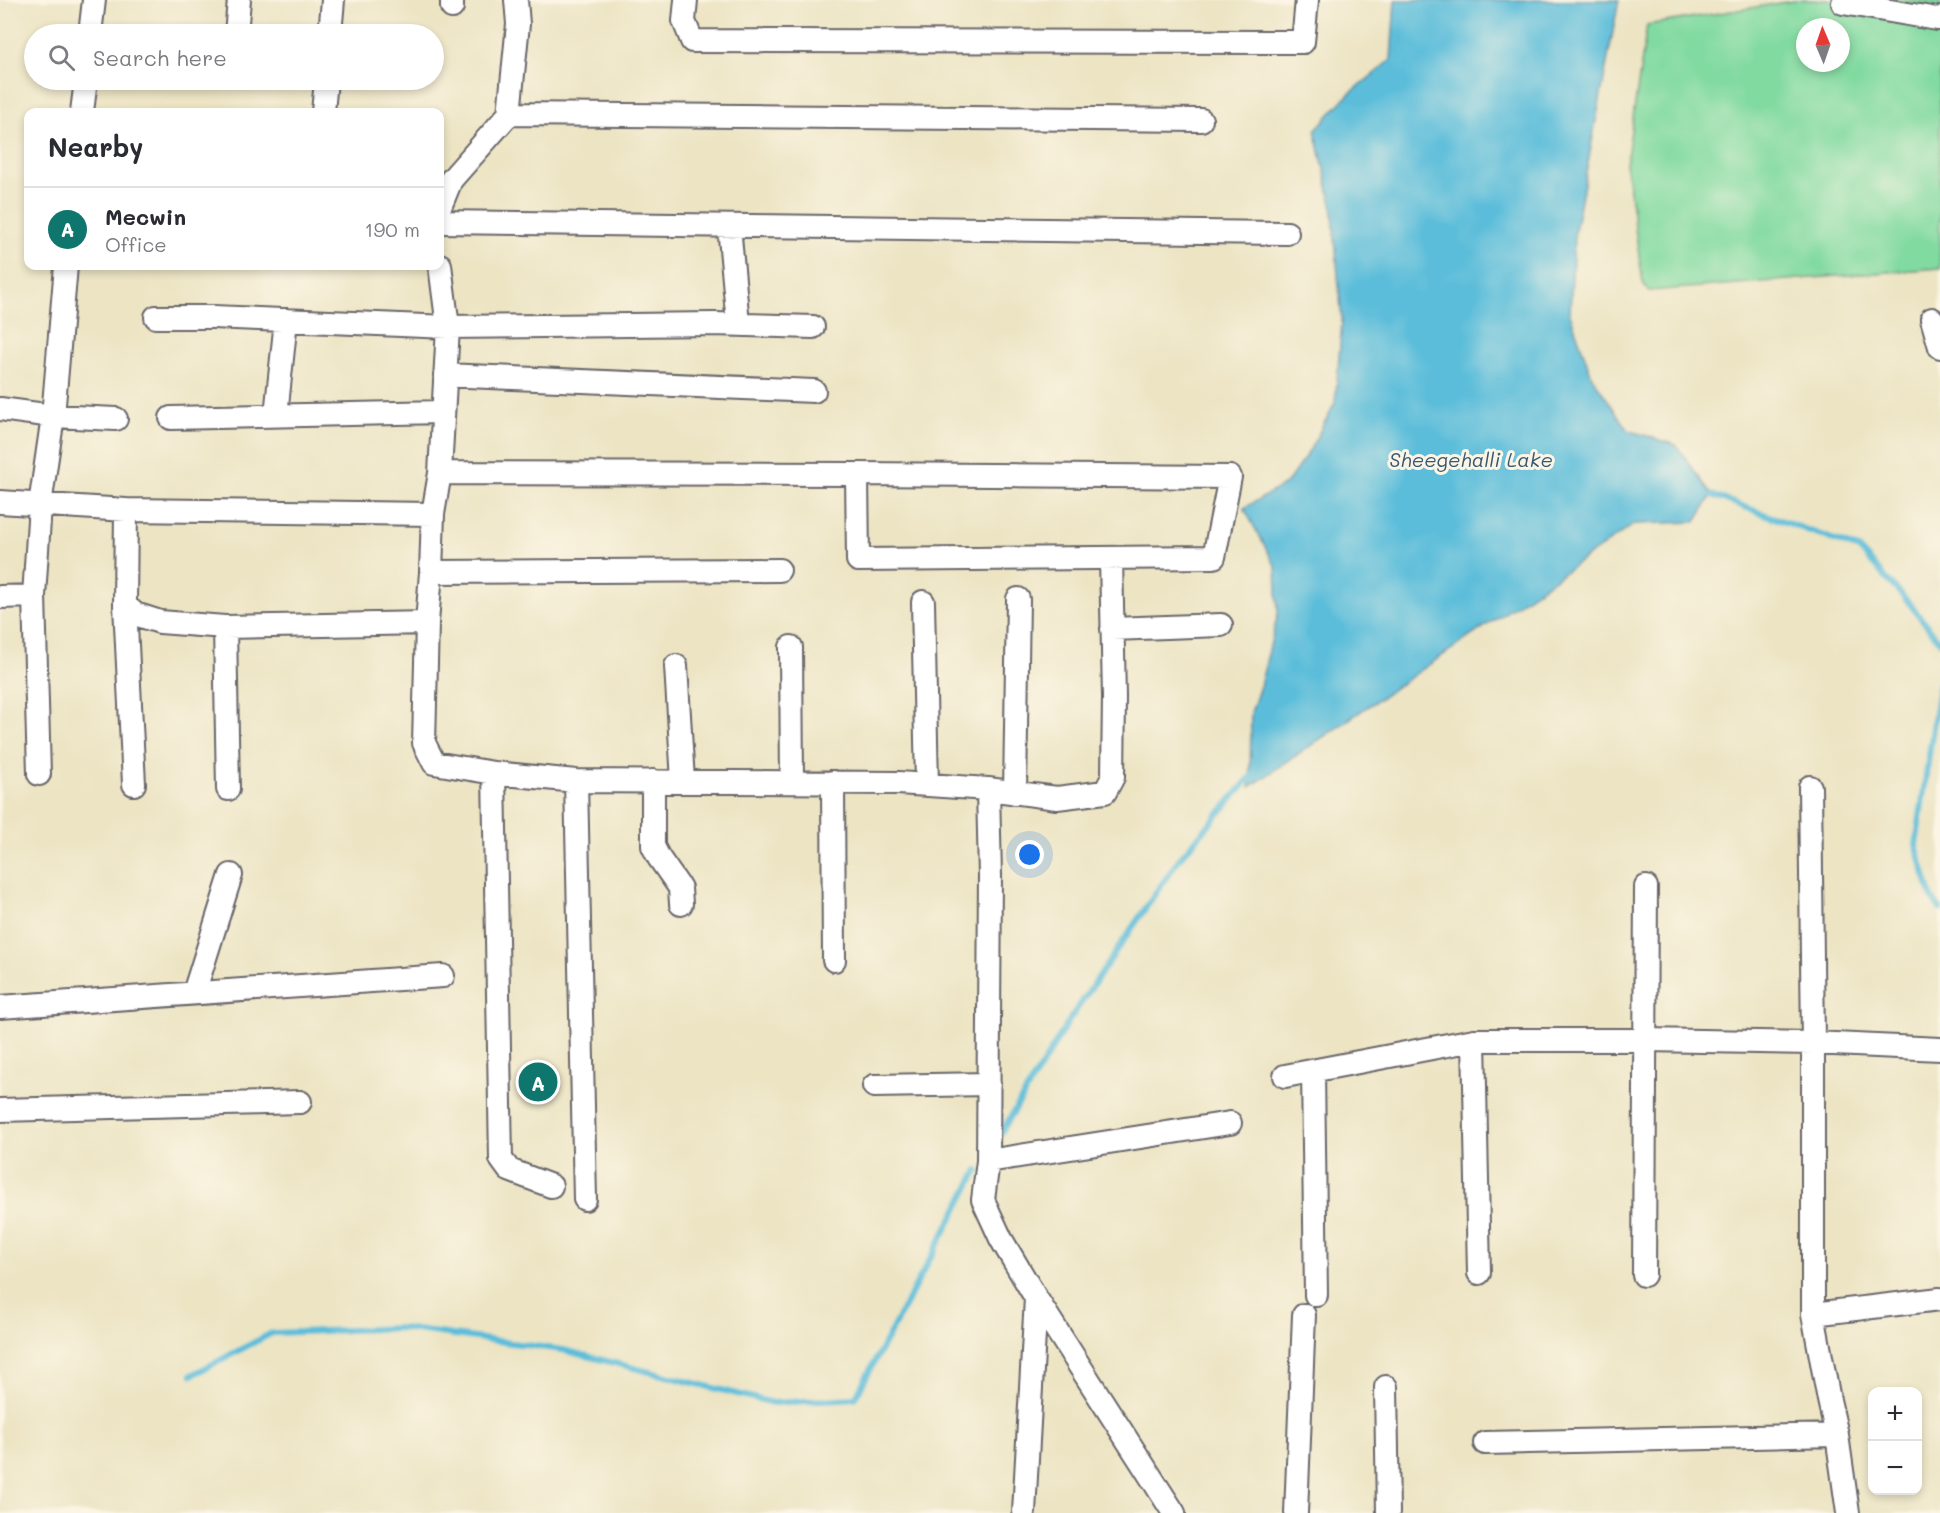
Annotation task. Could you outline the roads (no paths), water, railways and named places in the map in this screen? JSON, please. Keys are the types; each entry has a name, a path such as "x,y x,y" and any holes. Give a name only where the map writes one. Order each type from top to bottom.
{"street":[{"path":"91,24 94,0"},
{"path":"237,24 239,0"},
{"path":"331,24 333,0"},
{"path":"444,197 451,180 510,114 518,24 516,0"},
{"path":"686,0 684,21 692,41 1267,42 1303,42 1307,0"},
{"path":"1843,3 1940,18"},
{"path":"82,108 85,90"},
{"path":"323,108 325,90"},
{"path":"510,114 1201,120"},
{"path":"444,222 1287,233"},
{"path":"729,226 738,324"},
{"path":"39,774 34,596 40,505 53,416 66,270"},
{"path":"441,270 448,327 440,473 433,514 424,743 434,763 494,773 576,781 898,783 988,789 1057,798 1105,792 1113,777 1110,558"},
{"path":"156,317 448,327 738,324 813,327"},
{"path":"1932,319 1940,347"},
{"path":"276,415 286,320"},
{"path":"446,375 814,391"},
{"path":"0,410 53,416 116,419"},
{"path":"171,418 443,412"},
{"path":"440,473 857,474 1230,477 1214,557 858,560 857,474"},
{"path":"0,502 126,510 433,514"},
{"path":"126,510 125,605 134,784"},
{"path":"431,572 779,570"},
{"path":"0,597 34,596"},
{"path":"1015,793 1018,599"},
{"path":"923,602 927,785"},
{"path":"125,605 135,614 160,622 225,627 427,623"},
{"path":"1112,629 1221,625"},
{"path":"225,627 228,789"},
{"path":"791,647 792,782"},
{"path":"676,666 682,781"},
{"path":"494,773 501,1159 509,1170 551,1186"},
{"path":"576,781 585,1199"},
{"path":"653,781 653,846 680,888 681,904"},
{"path":"833,782 834,960"},
{"path":"1810,787 1813,1314 1838,1435 1848,1513"},
{"path":"988,789 989,1084 988,1161 983,1200 1001,1239 1036,1298 1174,1513"},
{"path":"194,993 231,875"},
{"path":"1644,1275 1646,886"},
{"path":"0,1007 443,976"},
{"path":"1285,1076 1474,1040 1813,1043 1940,1049"},
{"path":"1474,1040 1479,1273"},
{"path":"1313,1071 1316,1295"},
{"path":"874,1086 989,1084"},
{"path":"0,1110 300,1102"},
{"path":"988,1161 1230,1123"},
{"path":"1024,1512 1036,1298"},
{"path":"1813,1314 1940,1299"},
{"path":"1296,1513 1304,1315"},
{"path":"1386,1387 1388,1513"},
{"path":"1485,1443 1838,1435"}],"water":[{"name":"Sheegehalli Lake","path":"1395,0 1619,0 1574,236 1570,314 1592,377 1628,430 1676,445 1712,495 1696,522 1635,524 1250,787 1251,713 1278,614 1276,567 1244,508 1287,483 1309,451 1335,403 1342,322 1332,204 1315,130 1348,95 1391,60"}],"waterway":[{"path":"1712,495 1859,549 1909,603 1940,642"},
{"path":"1940,679 1916,845 1932,898 1940,909"},
{"path":"996,1141 1070,1019 1179,859 1255,772"},
{"path":"192,1375 272,1333 402,1328 563,1350 773,1403 855,1398 978,1170"}],"place":[{"name":"Mecwin","path":"538,1082"}]}
